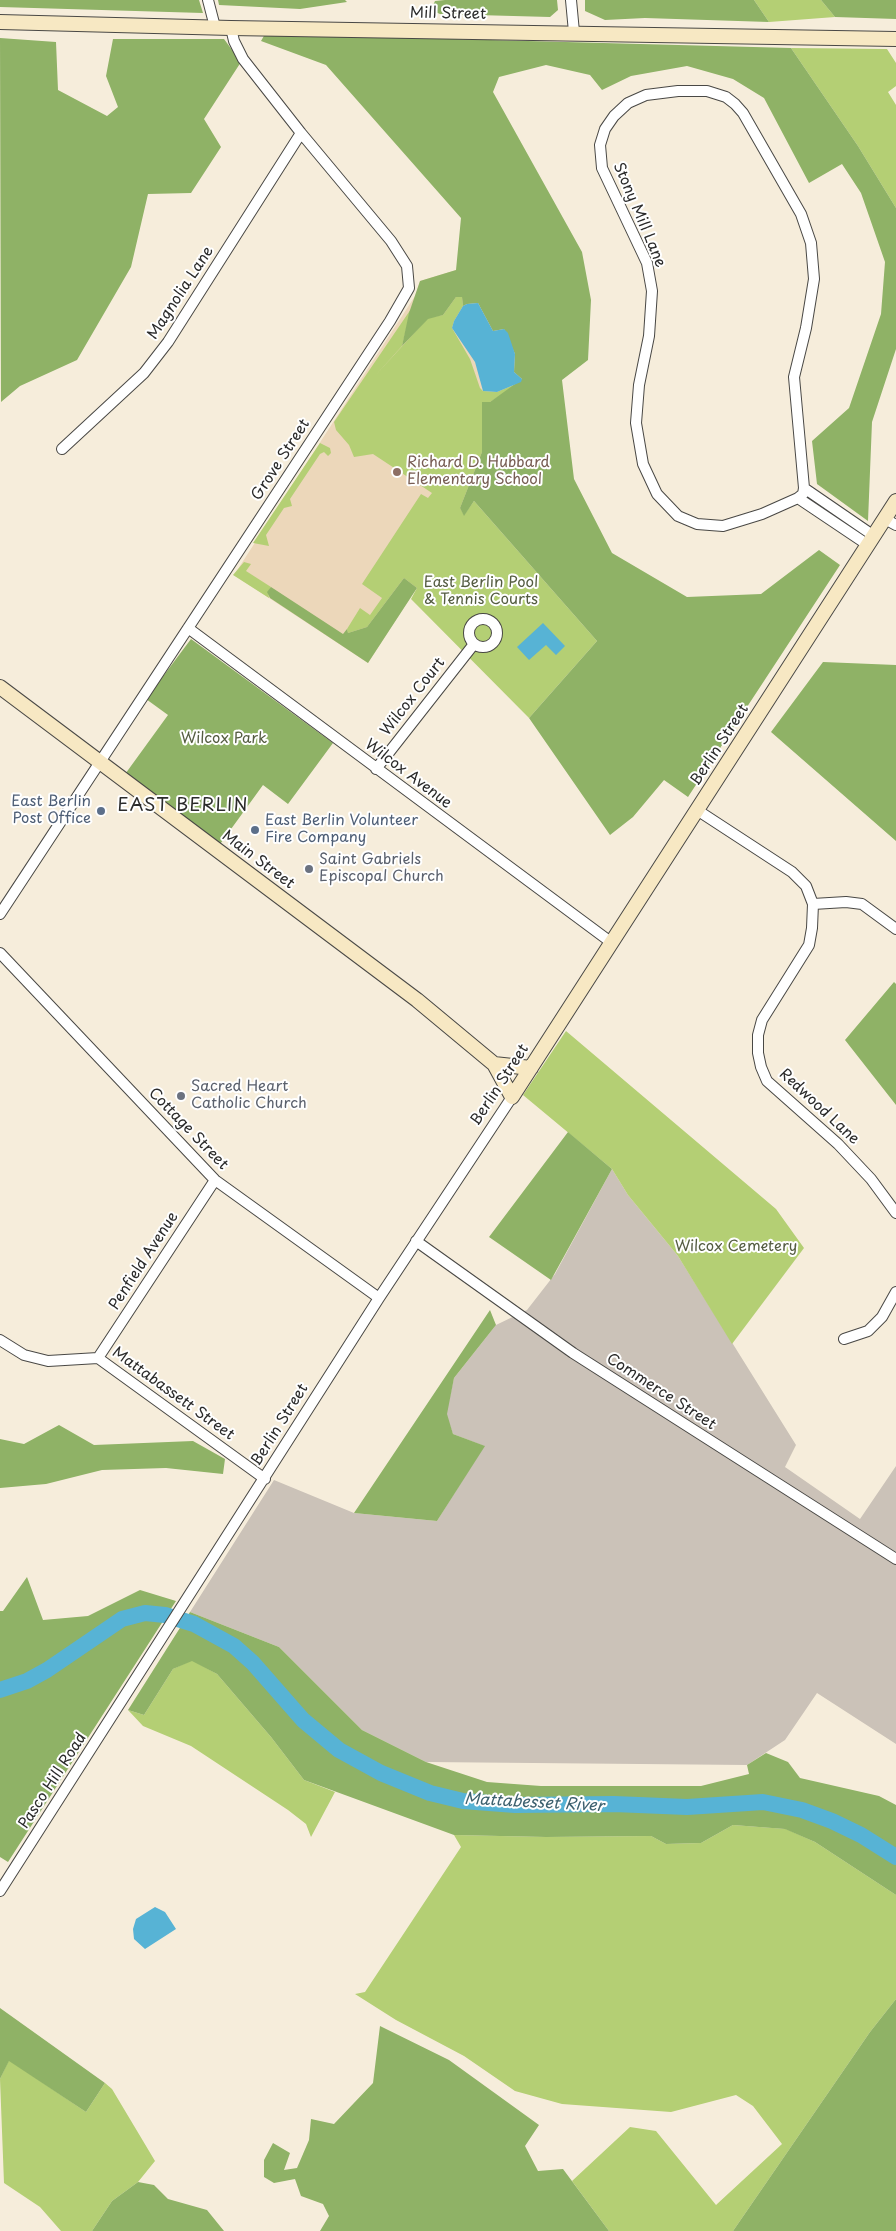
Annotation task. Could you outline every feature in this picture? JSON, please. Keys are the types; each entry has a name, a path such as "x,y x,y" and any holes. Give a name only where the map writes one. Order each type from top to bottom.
{"street":[{"path":"208,0 215,27"},
{"path":"571,0 574,32"},
{"name":"Mill Street","path":"0,22 232,28 574,32 896,39"},
{"name":"Grove Street","path":"0,914 395,313 409,288 407,266 391,241 301,133 243,59 234,42 232,28"},
{"name":"Stony Mill Lane","path":"798,498 762,514 723,526 697,524 678,516 657,494 643,464 636,423 639,385 649,336 652,291 647,263 602,168 600,145 605,129 614,116 628,103 646,95 678,91 707,91 726,97 743,113 801,214 810,243 814,279 806,328 794,377 804,488"},
{"name":"Magnolia Lane","path":"62,449 144,373 168,342 301,133"},
{"path":"804,488 871,541 798,498 804,488"},
{"name":"Berlin Street","path":"132,1687 379,1298 531,1068 871,541 891,522 896,501"},
{"name":"Wilcox Avenue","path":"188,628 612,943"},
{"name":"Wilcox Court","path":"376,769 474,644"},
{"name":"Main Street","path":"0,687 416,1000 494,1064 512,1097"},
{"name":"Redwood Lane","path":"697,810 792,872 806,886 812,904 812,928 809,945 762,1020 758,1035 761,1067 767,1081 838,1144 870,1179 896,1213"},
{"path":"812,904 846,902 862,904 896,928"},
{"name":"Cottage Street","path":"0,952 215,1180 379,1298"},
{"path":"494,1064 531,1068"},
{"name":"Penfield Avenue","path":"98,1358 215,1180"},
{"name":"Commerce Street","path":"416,1242 573,1353 896,1559"},
{"path":"844,1339 868,1331 882,1317 896,1292"},
{"name":"Mattabassett Street","path":"0,1340 24,1355 48,1361 98,1358 265,1479"},
{"name":"Pasco Hill Road","path":"0,1891 132,1687"}],"shaded area":[{"name":"Richard D. Hubbard Elementary School","path":"456,270 553,377 368,663 234,575 415,296 420,281"},
{"path":"612,1169 628,1195 678,1256 796,1445 785,1467 860,1519 896,1466 896,1744 817,1693 785,1740 747,1765 426,1762 362,1730 279,1647 190,1612 274,1480 354,1513 437,1521 484,1446 453,1434 446,1414 454,1378 496,1325 527,1310 555,1274"}],"green space":[{"path":"0,0 199,0 203,13 0,7"},
{"path":"218,0 345,0 347,2 300,9 219,5"},
{"path":"557,0 558,10 550,17 440,14 431,10 435,1"},
{"path":"585,0 754,0 769,22 645,18 605,20 585,11"},
{"path":"754,0 821,0 835,17 769,22"},
{"path":"821,0 896,0 896,19 835,17"},
{"path":"265,34 791,48 858,146 896,208 896,349 872,422 868,521 817,484 812,441 849,408 881,314 885,262 861,193 842,164 809,183 764,98 733,79 687,66 631,76 602,90 590,75 546,65 499,77 493,92 582,252 591,300 588,360 562,380 574,479 612,553 687,597 761,594 819,550 840,565 688,797 664,780 633,817 610,835 529,718 597,641 474,501 464,516 460,508 482,452 482,402 490,402 522,379 514,372 515,354 504,329 493,331 478,303 463,306 462,297 456,297 443,315 428,319 402,346 409,313 420,281 456,270 461,218 326,65 261,41"},
{"path":"0,38 56,42 58,90 107,116 118,107 106,76 113,39 224,39 241,62 204,119 221,147 191,193 148,194 131,267 77,360 20,386 1,402"},
{"path":"791,48 887,49 896,63 896,86 888,92 896,105 896,208 858,146"},
{"name":"East Berlin Pool & Tennis Courts","path":"456,297 462,297 463,306 452,328 470,359 480,388 483,391 497,392 521,382 490,402 482,402 482,452 460,508 464,515 474,501 597,641 529,718 411,599 417,588 404,578 367,627 348,633 347,629 360,608 370,615 382,598 362,584 421,494 428,498 432,493 373,454 354,457 349,445 336,430 334,422 411,309 402,346 374,377 428,318 443,315"},
{"path":"320,443 330,448 331,453 328,456 324,452 320,454 290,499 292,506 284,508 266,535 269,546 253,543"},
{"path":"244,562 251,564 246,571 271,587 268,592 269,598 233,575"},
{"path":"404,578 417,588 368,663 270,598 267,592 271,587 343,634 347,629 348,633 367,627"},
{"name":"Wilcox Park","path":"191,639 333,743 288,804 263,785 218,847 123,777 168,715 146,699"},
{"path":"823,662 896,665 896,841 771,732"},
{"path":"894,982 896,984 896,1105 845,1040"},
{"name":"Wilcox Cemetery","path":"566,1031 776,1209 804,1248 732,1344 678,1256 628,1195 612,1169 523,1095"},
{"path":"568,1132 612,1169 551,1280 489,1237"},
{"path":"490,1310 496,1325 454,1378 447,1414 453,1434 485,1446 437,1521 354,1513"},
{"path":"59,1425 94,1445 193,1441 225,1459 223,1474 166,1468 102,1470 46,1484 0,1488 0,1439 24,1444"},
{"path":"27,1577 43,1620 88,1616 140,1590 176,1601 8,1862 0,1857 0,1611 3,1611"},
{"path":"190,1612 279,1647 362,1730 426,1762 487,1782 541,1786 701,1786 749,1774 747,1765 766,1753 788,1762 800,1778 879,1796 896,1805 896,1895 815,1842 785,1829 733,1825 701,1843 666,1844 651,1836 546,1837 454,1835 304,1780 271,1737 217,1674 192,1661 173,1669 144,1715 128,1710"},
{"path":"192,1660 217,1674 271,1737 304,1780 335,1792 311,1837 306,1824 288,1810 191,1746 143,1726 128,1710 144,1715 173,1669"},
{"path":"733,1825 786,1829 815,1842 896,1895 896,1999 870,2032 733,2231 609,2231 572,2181 630,2127 656,2131 716,2205 782,2144 753,2106 736,2095 671,2112 562,2104 515,2091 464,2056 396,2020 355,1994 365,1992 461,1847 454,1835 546,1837 651,1836 666,1844 701,1843"},
{"path":"896,1999 896,2231 733,2231 870,2032"},
{"path":"0,2008 105,2083 86,2112 9,2061 0,2079"},
{"path":"380,2026 449,2060 539,2125 525,2146 538,2171 563,2169 609,2231 320,2231 329,2216 323,2204 301,2196 295,2179 274,2183 264,2177 264,2160 273,2143 290,2153 284,2170 297,2168 309,2140 311,2119 334,2124 373,2083"},
{"path":"9,2060 86,2112 105,2083 112,2089 155,2161 138,2182 112,2201 92,2231 61,2231 40,2207 4,2183 0,2079"},
{"path":"138,2182 154,2185 168,2199 207,2210 224,2231 92,2231 112,2201"}],"water":[{"path":"478,303 493,331 504,329 508,333 515,354 514,372 522,379 521,382 497,392 483,391 475,362 452,328 463,306"},
{"path":"543,623 565,646 556,655 546,645 529,660 517,647"},
{"path":"155,1907 165,1912 176,1929 145,1949 134,1939 133,1929 136,1919"}],"waterway":[{"name":"Mattabesset River","path":"0,1690 27,1681 47,1670 122,1619 145,1613 165,1615 194,1624 234,1646 253,1663 303,1720 339,1750 381,1773 430,1793 463,1801 515,1805 614,1804 687,1807 763,1802 802,1810 832,1821 861,1835 896,1857"}],"place":[{"name":"Richard D. Hubbard Elementary School","path":"397,472"},
{"name":"East Berlin Post Office","path":"101,811"},
{"name":"East Berlin Volunteer Fire Company","path":"255,830"},
{"name":"Saint Gabriels Episcopal Church","path":"309,869"},
{"name":"Sacred Heart Catholic Church","path":"181,1096"}],"district":[{"name":"EAST BERLIN","path":"183,806"}]}
